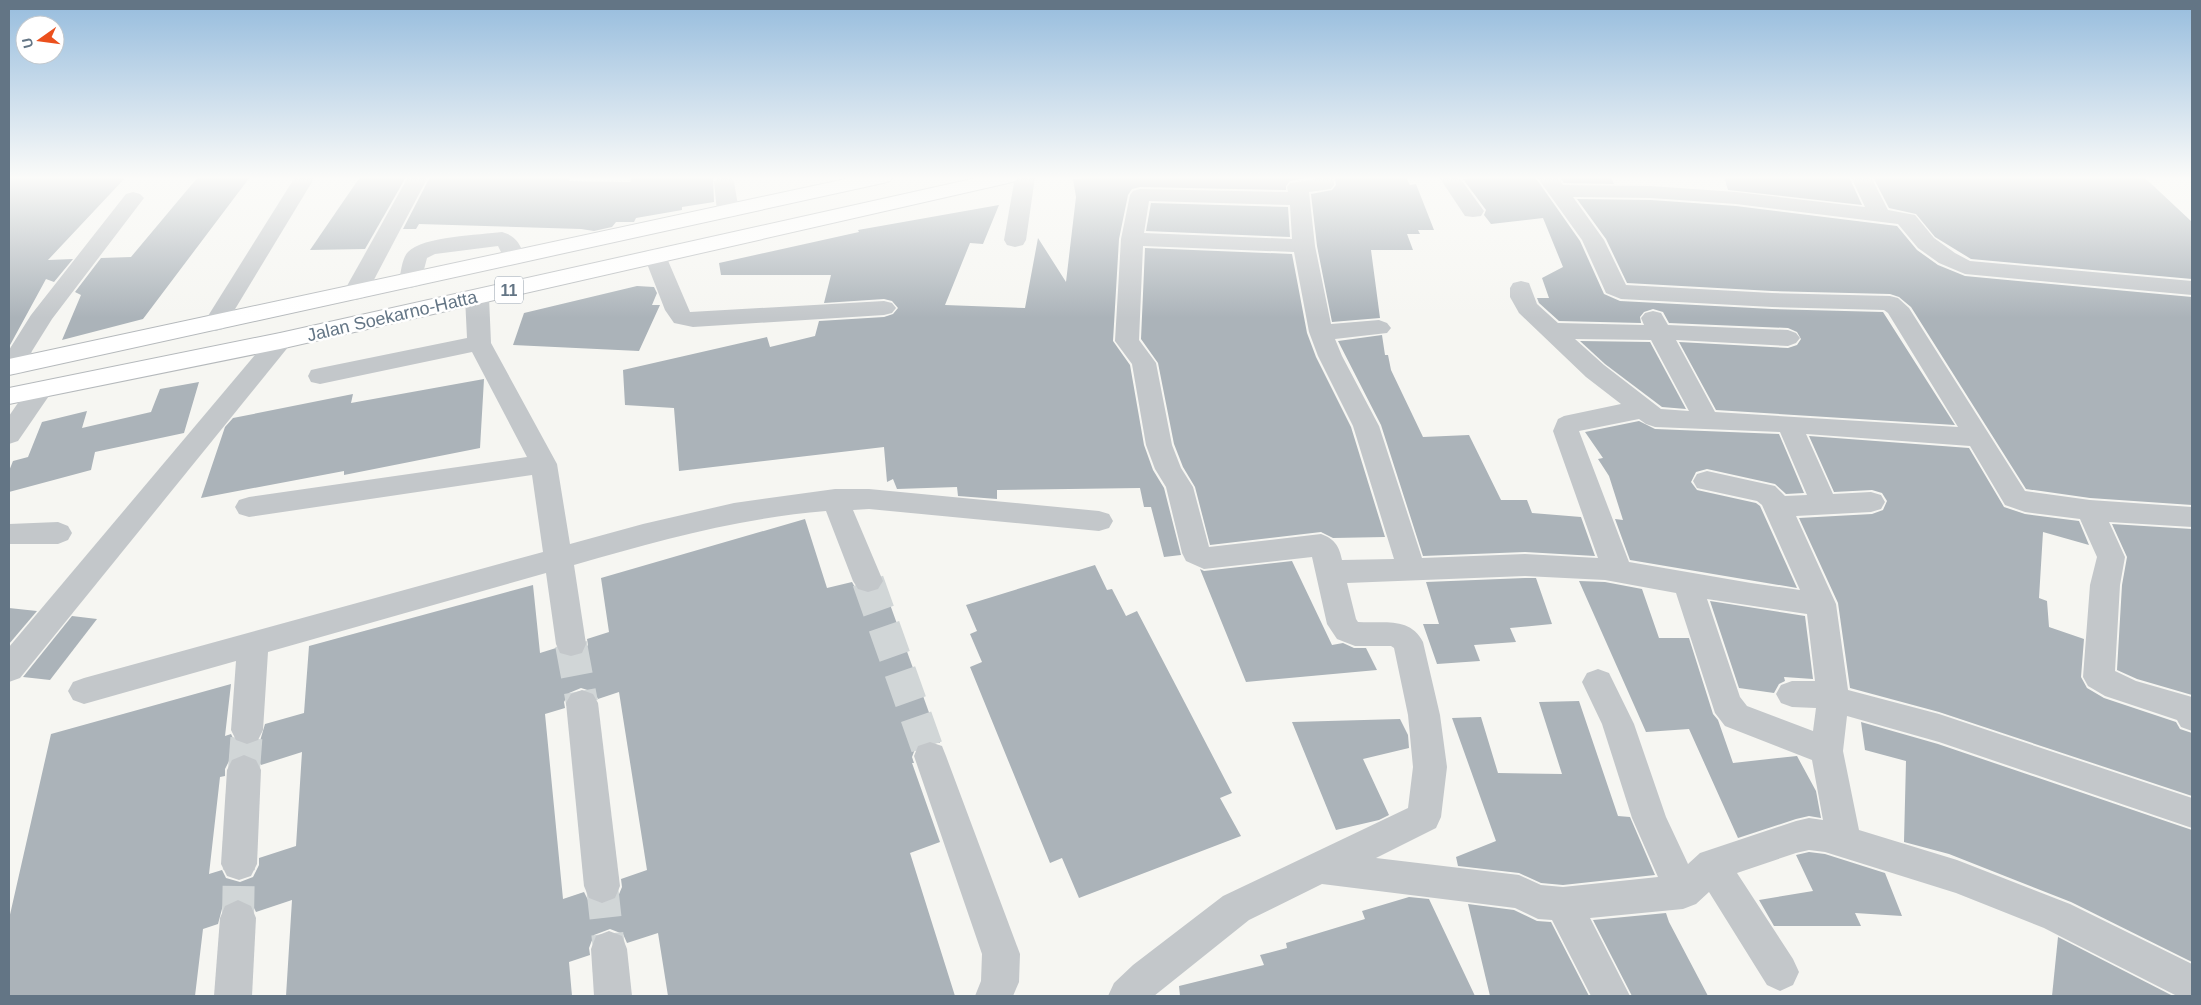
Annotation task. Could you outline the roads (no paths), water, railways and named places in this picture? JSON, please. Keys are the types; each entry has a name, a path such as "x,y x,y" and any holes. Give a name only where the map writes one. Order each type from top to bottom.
{"highway":[{"name":"Jalan Soekarno-Hatta","path":"12,366 215,324 668,224"},
{"name":"Jalan Soekarno-Hatta","path":"9,396 280,341 798,224"}],"street":[{"path":"12,366 43,315 113,224"},
{"path":"215,324 276,224"},
{"path":"356,293 393,224"},
{"path":"1015,240 1018,224"},
{"path":"1127,996 1146,978 1236,908 1318,866 1374,842 1424,817 1430,766 1424,714 1408,642 1402,635 1393,633 1354,634 1346,631 1342,624 1324,549 1321,545 1204,558 1196,553 1179,487 1168,469 1159,445 1144,363 1127,341 1132,239 1135,224"},
{"path":"1302,224 1304,246 1322,332 1330,356 1366,426 1411,568"},
{"path":"1582,224 1593,240 1614,288 1621,292 1772,300 1890,303 1897,308 2015,498 2025,502 2090,510 2192,517"},
{"path":"1911,224 1926,243 1947,258 1965,267 2192,288"},
{"path":"1132,239 1304,246"},
{"path":"655,256 682,318 693,320 884,308"},
{"path":"1522,288 1522,297 1527,308 1595,371 1655,418 1789,424 1978,438"},
{"path":"1643,293 1659,332 1707,421"},
{"path":"477,297 479,343 544,464 560,558 571,644"},
{"path":"1322,332 1379,328"},
{"path":"1552,331 1659,332 1788,338"},
{"path":"9,669 280,341"},
{"path":"320,376 479,343"},
{"path":"9,435 40,390"},
{"path":"1618,572 1566,431 1567,425 1573,422 1644,409"},
{"path":"1789,424 1824,504"},
{"path":"249,507 544,464"},
{"path":"1707,482 1766,493 1772,498 1778,507 1821,604 1833,698 1827,751 1844,842"},
{"path":"834,500 868,581"},
{"path":"84,691 560,558 725,515 834,500 868,500 1099,521"},
{"path":"1778,507 1871,502"},
{"path":"2090,510 2111,557 2105,585 2099,677 2118,687 2191,713"},
{"path":"9,534 58,533"},
{"path":"1330,572 1525,565 1618,572 1688,585 1821,604"},
{"path":"1688,585 1726,704 1736,716 1827,751"},
{"path":"247,730 253,644"},
{"path":"1598,682 1618,724 1649,818 1683,892"},
{"path":"1792,694 1815,694 1833,698 1939,728 2192,813"},
{"path":"582,703 602,886"},
{"path":"930,756 1002,954 1000,982 994,996"},
{"path":"239,864 244,770"},
{"path":"1318,866 1519,892 1538,902 1563,904 1683,892 1712,864 1809,834 1826,836 1957,877 2057,916 2192,984"},
{"path":"1712,864 1780,972"},
{"path":"1563,904 1611,996"},
{"path":"233,996 238,918"},
{"path":"609,949 613,996"}],"tunnel":[{"path":"868,581 930,756"},
{"path":"571,644 582,703"},
{"path":"244,770 247,730"},
{"path":"238,918 239,864"},
{"path":"602,886 609,949"}]}
